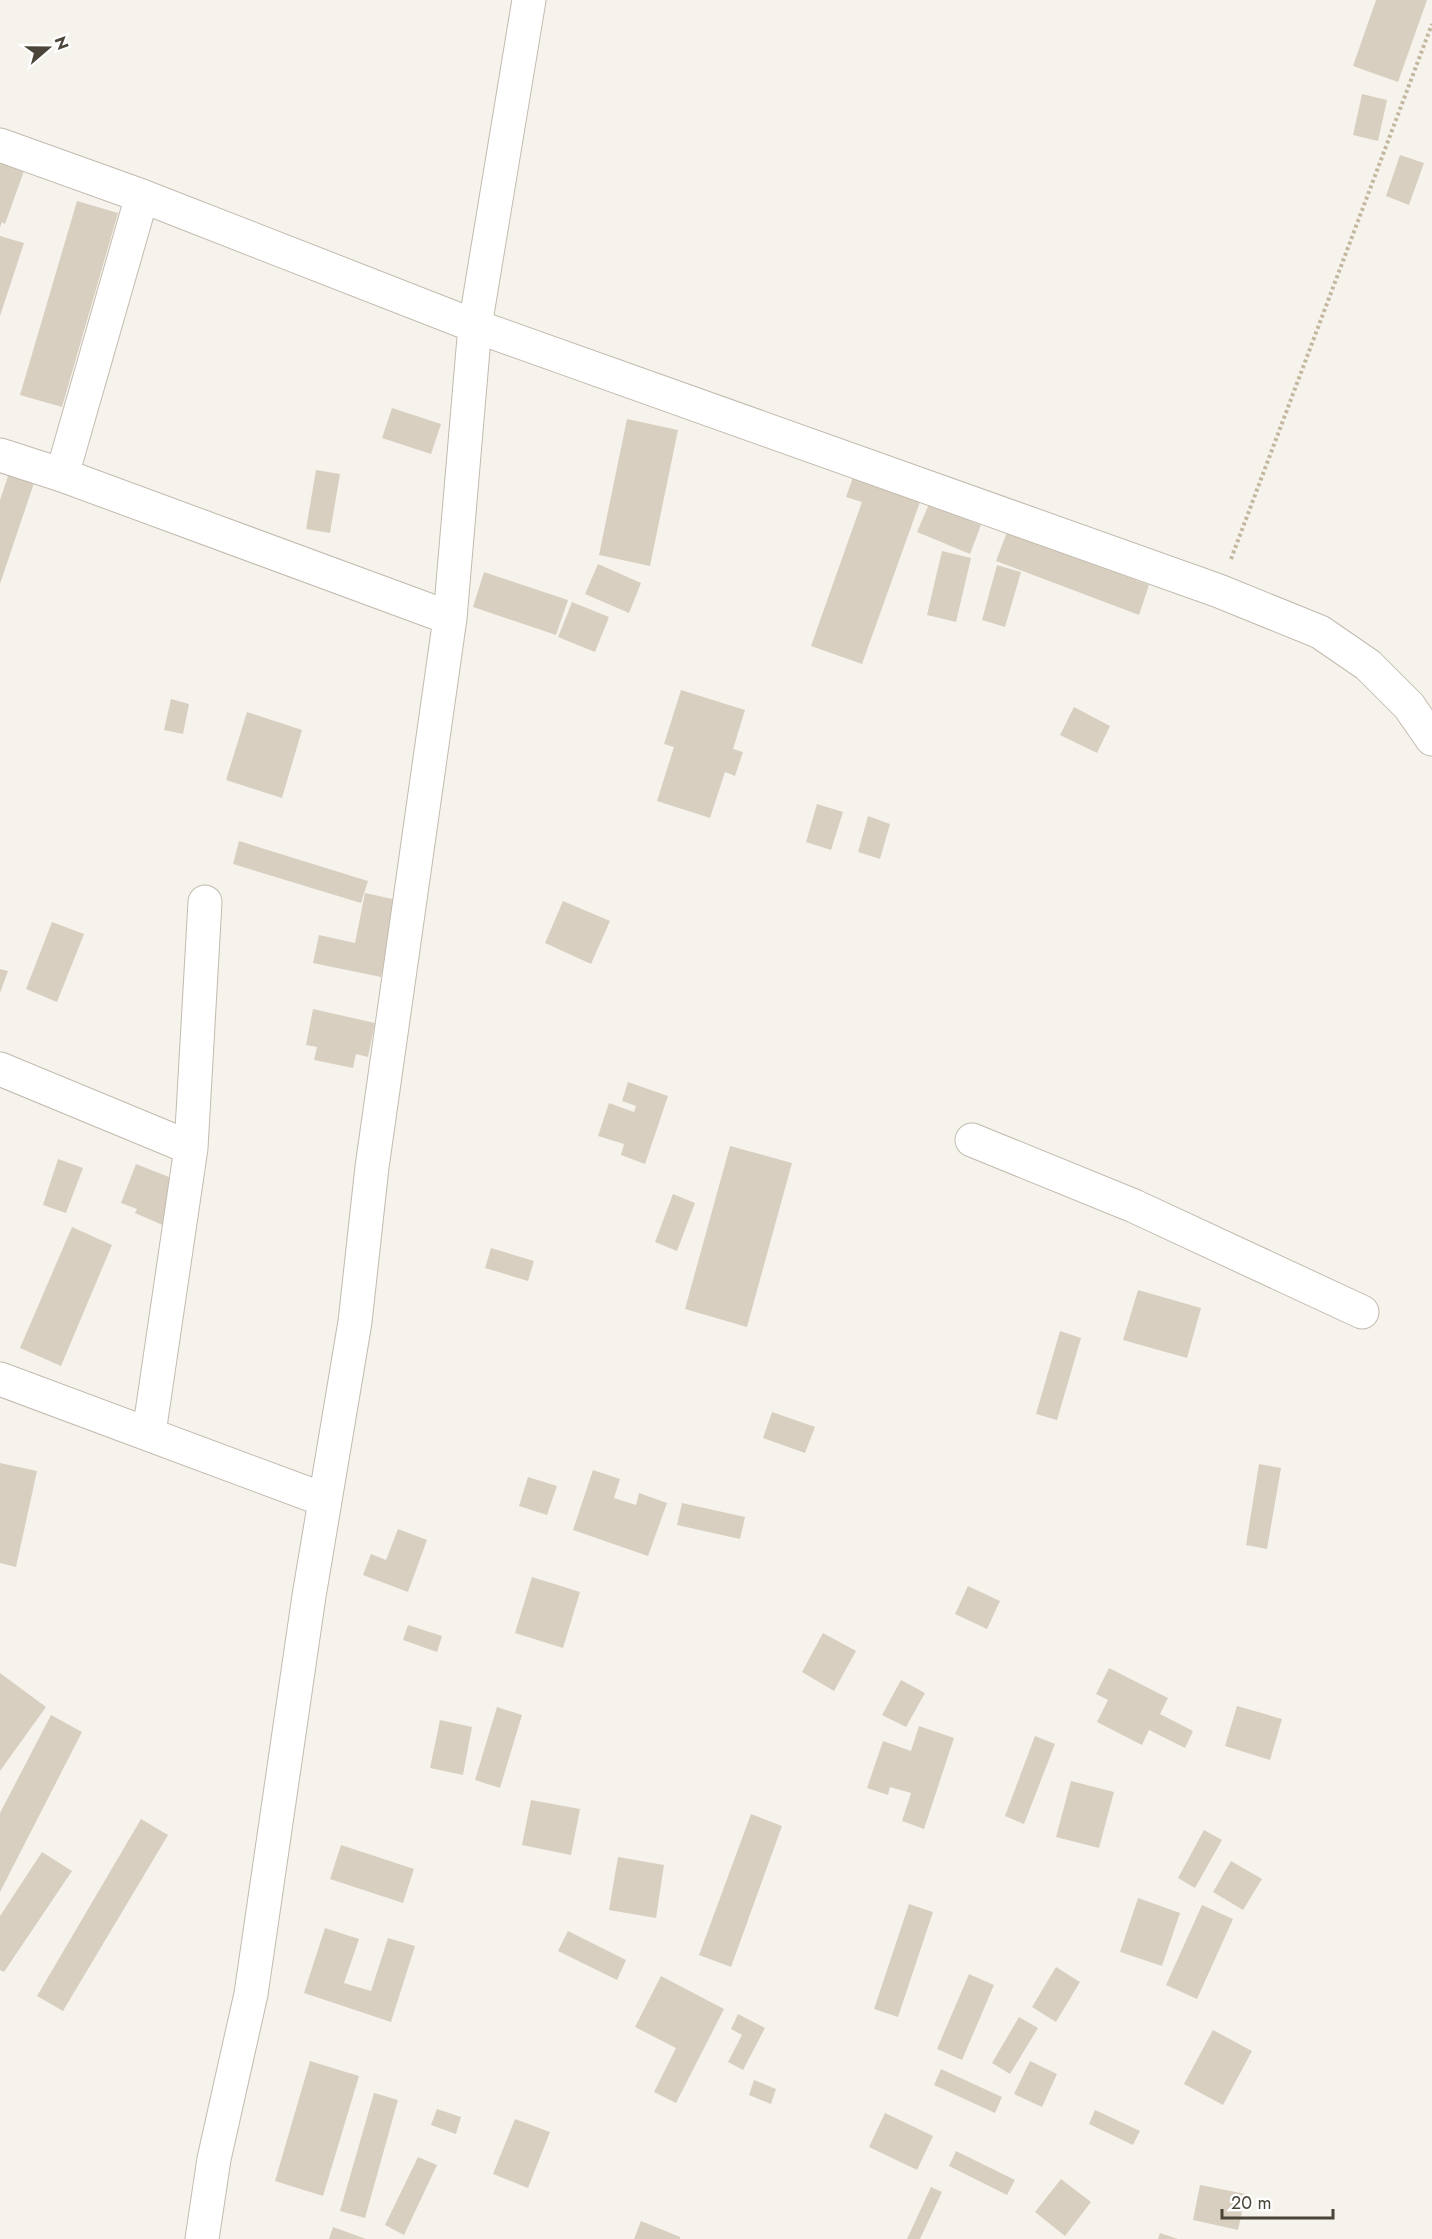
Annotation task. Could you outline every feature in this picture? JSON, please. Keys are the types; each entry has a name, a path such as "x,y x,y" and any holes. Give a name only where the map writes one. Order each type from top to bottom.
{"street":[{"path":"202,2239 214,2159 251,1994 325,1500 355,1322 372,1167 450,618 475,326 529,0"},
{"path":"0,145 142,196 475,326 1219,591 1320,632 1368,665 1409,706 1432,739"},
{"path":"62,475 142,196"},
{"path":"0,454 450,618"},
{"path":"149,1433 191,1148 205,902"},
{"path":"0,1069 191,1148"},
{"path":"972,1140 1134,1206 1362,1312"},
{"path":"0,1379 325,1500"}],"path":[{"path":"1219,591 1432,24"}],"building":[{"path":"1376,0 1427,0 1398,82 1353,66"},
{"path":"1362,94 1387,100 1378,141 1353,135"},
{"path":"1400,155 1424,163 1409,205 1386,196"},
{"path":"0,162 24,171 5,224 2,222 0,227"},
{"path":"77,201 118,213 62,407 20,395"},
{"path":"0,236 24,243 0,316"},
{"path":"392,408 441,424 431,454 382,438"},
{"path":"627,419 678,430 650,566 599,555"},
{"path":"10,470 35,480 0,584 0,500"},
{"path":"316,470 340,474 330,533 306,529"},
{"path":"853,477 920,502 862,664 811,646 862,502 846,497"},
{"path":"929,504 981,525 970,554 917,532"},
{"path":"1007,532 1149,585 1139,615 996,561"},
{"path":"942,551 971,558 956,622 927,615"},
{"path":"598,564 641,583 629,613 585,594"},
{"path":"997,565 1021,572 1005,627 982,620"},
{"path":"484,572 568,600 556,635 473,607"},
{"path":"572,602 609,617 595,652 558,637"},
{"path":"681,690 745,710 733,749 743,752 735,776 725,772 710,818 657,801 674,747 664,744"},
{"path":"171,699 189,704 183,734 164,730"},
{"path":"1074,707 1110,726 1097,753 1060,735"},
{"path":"247,712 302,730 282,798 226,780"},
{"path":"817,804 843,812 831,850 806,842"},
{"path":"868,816 890,824 880,859 858,852"},
{"path":"239,841 368,881 361,903 233,864"},
{"path":"365,893 397,900 381,977 313,963 319,935 355,943"},
{"path":"563,901 610,921 591,964 545,943"},
{"path":"52,922 84,934 57,1002 26,989"},
{"path":"0,969 8,971 0,993"},
{"path":"313,1009 375,1023 368,1057 356,1054 353,1068 314,1060 317,1047 306,1045"},
{"path":"628,1082 668,1096 645,1164 621,1155 624,1144 598,1136 609,1103 634,1112 636,1106 622,1101"},
{"path":"730,1146 792,1163 747,1327 685,1309"},
{"path":"58,1159 83,1168 66,1213 43,1205"},
{"path":"136,1164 202,1190 188,1225 167,1227 135,1213 137,1209 121,1203"},
{"path":"673,1194 695,1203 677,1251 655,1242"},
{"path":"72,1227 112,1245 61,1366 20,1348"},
{"path":"491,1248 534,1261 528,1281 485,1268"},
{"path":"1138,1290 1201,1308 1187,1358 1123,1340"},
{"path":"1060,1331 1081,1338 1057,1420 1036,1414"},
{"path":"772,1412 815,1427 805,1453 763,1438"},
{"path":"0,1463 37,1471 16,1567 0,1563"},
{"path":"1259,1464 1281,1468 1267,1549 1246,1545"},
{"path":"593,1470 620,1479 614,1498 636,1505 639,1493 667,1503 648,1556 573,1530"},
{"path":"528,1477 557,1486 547,1515 519,1506"},
{"path":"682,1503 745,1517 740,1539 677,1525"},
{"path":"398,1529 427,1540 408,1592 363,1575 371,1554 386,1560"},
{"path":"532,1577 580,1592 563,1648 515,1633"},
{"path":"968,1586 1000,1601 987,1629 955,1614"},
{"path":"408,1625 442,1636 437,1652 403,1640"},
{"path":"823,1633 856,1651 834,1691 802,1672"},
{"path":"1109,1668 1168,1698 1160,1714 1193,1731 1185,1748 1149,1730 1142,1745 1097,1722 1108,1700 1096,1694"},
{"path":"0,1673 46,1707 0,1771"},
{"path":"901,1680 925,1693 906,1727 882,1715"},
{"path":"1237,1706 1282,1719 1270,1760 1225,1746"},
{"path":"497,1707 522,1715 500,1788 475,1780"},
{"path":"51,1715 82,1732 0,1892 0,1813"},
{"path":"440,1720 472,1727 463,1775 430,1768"},
{"path":"919,1726 954,1738 924,1829 902,1821 911,1793 890,1787 888,1795 867,1788 883,1741 911,1751"},
{"path":"1035,1736 1055,1744 1024,1824 1005,1816"},
{"path":"1071,1781 1114,1792 1099,1848 1056,1837"},
{"path":"531,1800 580,1809 571,1855 522,1845"},
{"path":"751,1814 782,1826 731,1967 699,1955"},
{"path":"141,1819 168,1835 63,2011 37,1996"},
{"path":"1204,1830 1222,1840 1195,1888 1178,1878"},
{"path":"341,1845 414,1869 403,1903 330,1879"},
{"path":"42,1852 72,1871 4,1972 0,1970 0,1916"},
{"path":"618,1857 664,1865 656,1918 609,1910"},
{"path":"1231,1861 1262,1879 1243,1910 1213,1892"},
{"path":"1138,1898 1180,1913 1162,1966 1120,1952"},
{"path":"909,1904 933,1912 898,2017 874,2009"},
{"path":"1202,1905 1233,1919 1197,1999 1166,1985"},
{"path":"325,1928 359,1939 344,1983 371,1991 388,1938 415,1946 391,2022 304,1993"},
{"path":"568,1931 626,1960 617,1980 558,1951"},
{"path":"1056,1967 1080,1982 1056,2022 1032,2007"},
{"path":"969,1974 994,1985 962,2060 937,2049"},
{"path":"661,1976 724,2009 676,2103 654,2092 676,2048 635,2027"},
{"path":"738,2014 765,2028 743,2070 728,2062 742,2035 731,2029"},
{"path":"1019,2017 1038,2028 1010,2074 992,2063"},
{"path":"1213,2030 1252,2051 1223,2105 1184,2084"},
{"path":"310,2061 359,2076 323,2196 275,2181"},
{"path":"1030,2061 1057,2074 1042,2107 1014,2094"},
{"path":"941,2069 1002,2097 995,2113 934,2085"},
{"path":"754,2080 776,2089 771,2104 749,2095"},
{"path":"374,2093 398,2100 365,2218 340,2211"},
{"path":"437,2109 461,2117 456,2134 431,2125"},
{"path":"1095,2110 1140,2131 1133,2145 1089,2124"},
{"path":"885,2113 933,2136 917,2170 869,2147"},
{"path":"515,2119 550,2132 528,2188 493,2174"},
{"path":"956,2151 1015,2180 1007,2195 949,2166"},
{"path":"418,2157 437,2165 404,2235 385,2225"},
{"path":"1061,2179 1091,2202 1065,2236 1035,2212"},
{"path":"1200,2185 1246,2194 1238,2230 1193,2220"},
{"path":"931,2187 942,2192 920,2239 907,2239"},
{"path":"641,2221 680,2237 680,2239 634,2239"},
{"path":"333,2227 366,2239 329,2239"},
{"path":"1160,2233 1178,2239 1158,2239"}]}
